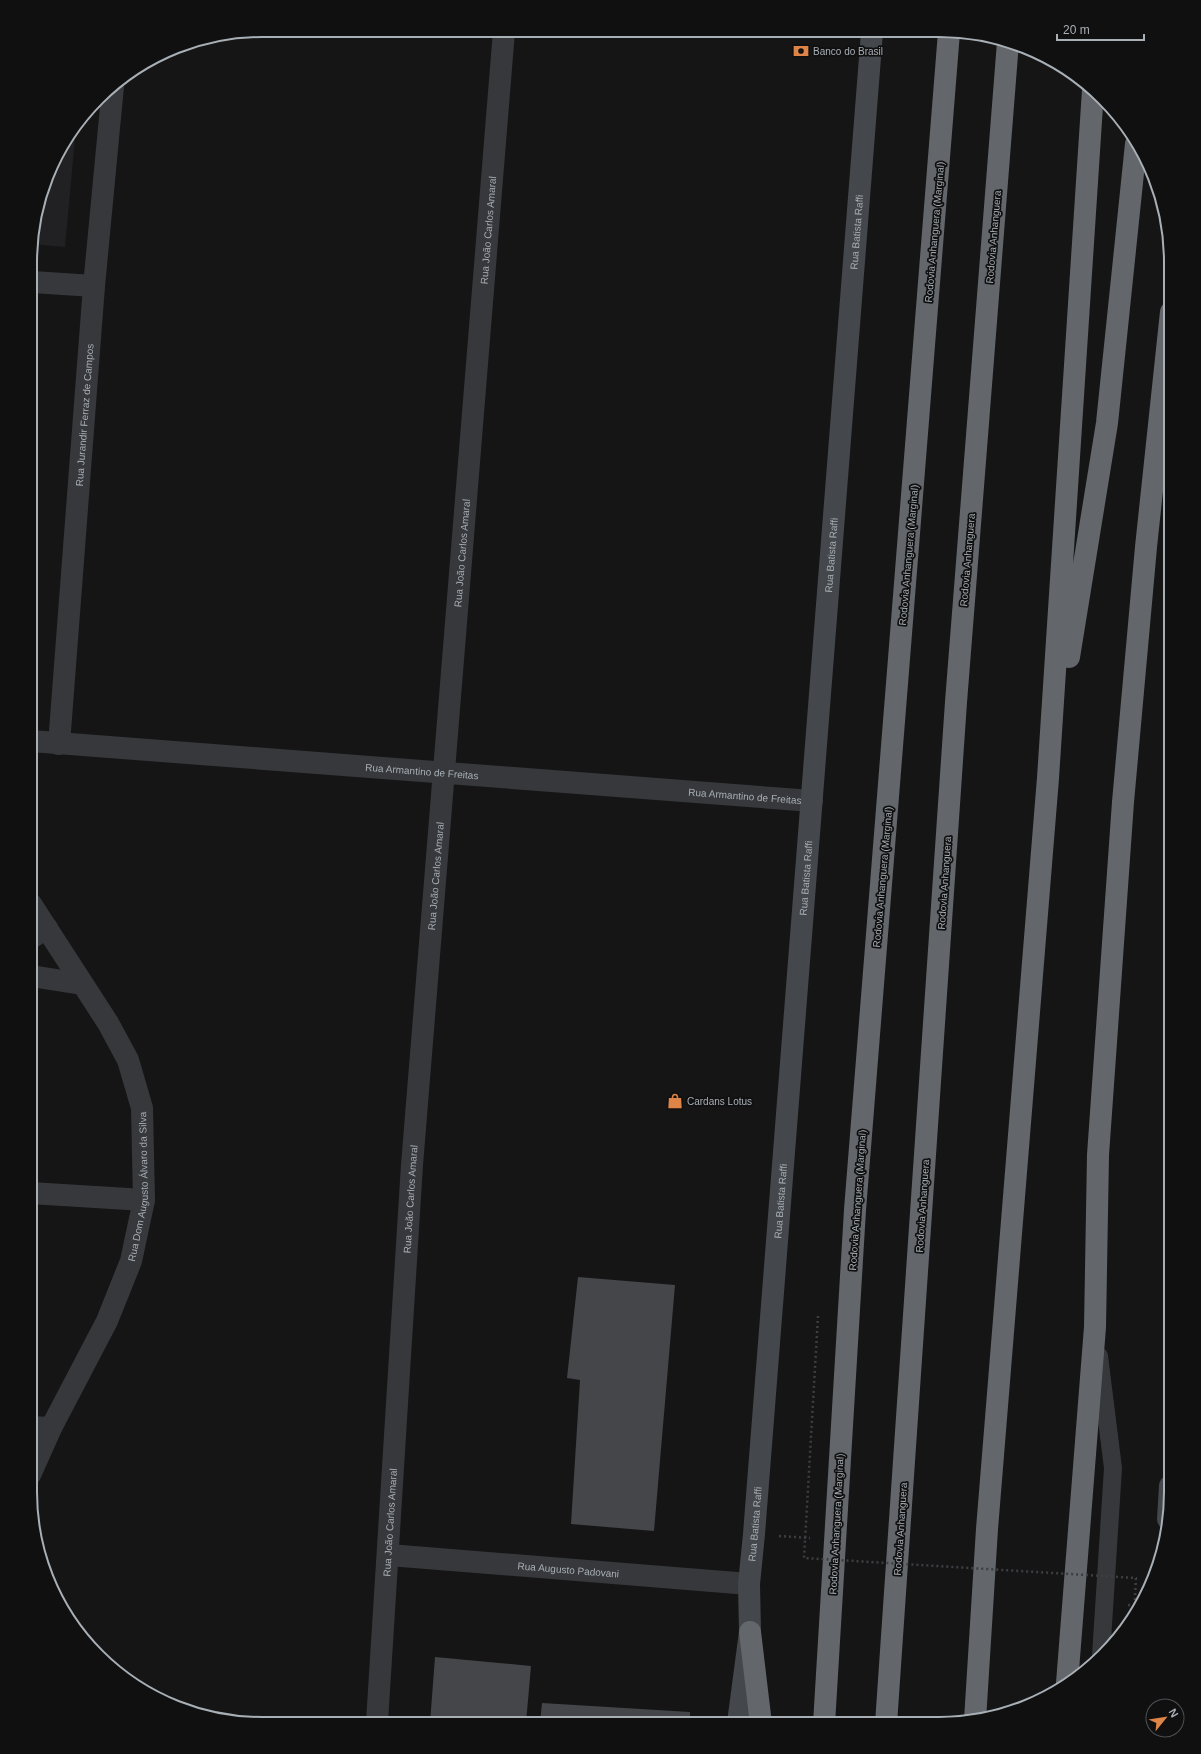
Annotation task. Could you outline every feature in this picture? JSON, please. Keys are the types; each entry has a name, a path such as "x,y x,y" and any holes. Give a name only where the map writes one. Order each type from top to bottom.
{"highway":[{"name":"Rodovia Anhanguera (Marginal)","path":"824,1717 855,1210 949,37"},
{"name":"Rodovia Anhanguera","path":"886,1717 956,710 1008,48"},
{"path":"975,1714 987,1529 1048,778 1092,98"},
{"path":"1048,778 1107,423 1135,152"},
{"path":"1066,1677 1095,1327 1098,1155 1123,810 1146,547 1164,378"},
{"path":"750,1632 760,1717"}],"street":[{"name":"Rua João Carlos Amaral","path":"377,1717 389,1555 412,1165 504,37"},
{"name":"Rua Batista Raffi","path":"739,1717 750,1632 749,1584 872,37"},
{"name":"Rua Jurandir Ferraz de Campos","path":"59,744 94,286 112,95"},
{"path":"37,282 94,286"},
{"name":"Rua Armantino de Freitas","path":"37,742 812,801"},
{"name":"Rua Dom Augusto Álvaro da Silva","path":"37,1445 41,1428 107,1321 131,1261 144,1200 142,1108 128,1060 108,1023 82,984 39,933"},
{"path":"37,977 82,984"},
{"path":"37,1192 144,1200"},
{"name":"Rua Augusto Padovani","path":"389,1555 749,1584"}],"lane":[{"path":"1095,1327 1113,1468 1102,1647"}],"path":[{"path":"818,1316 804,1558 1136,1578 1135,1603"}],"shaded area":[{"path":"75,137 65,247 37,244 41,218 49,190 60,163"}],"building":[{"path":"578,1277 675,1285 654,1531 571,1524 580,1380 567,1378"},
{"path":"435,1657 531,1666 527,1717 430,1717"},
{"path":"542,1703 690,1712 690,1717 541,1717"}],"place":[{"name":"Banco do Brasil","path":"801,51"},
{"name":"Cardans Lotus","path":"675,1101"}]}
